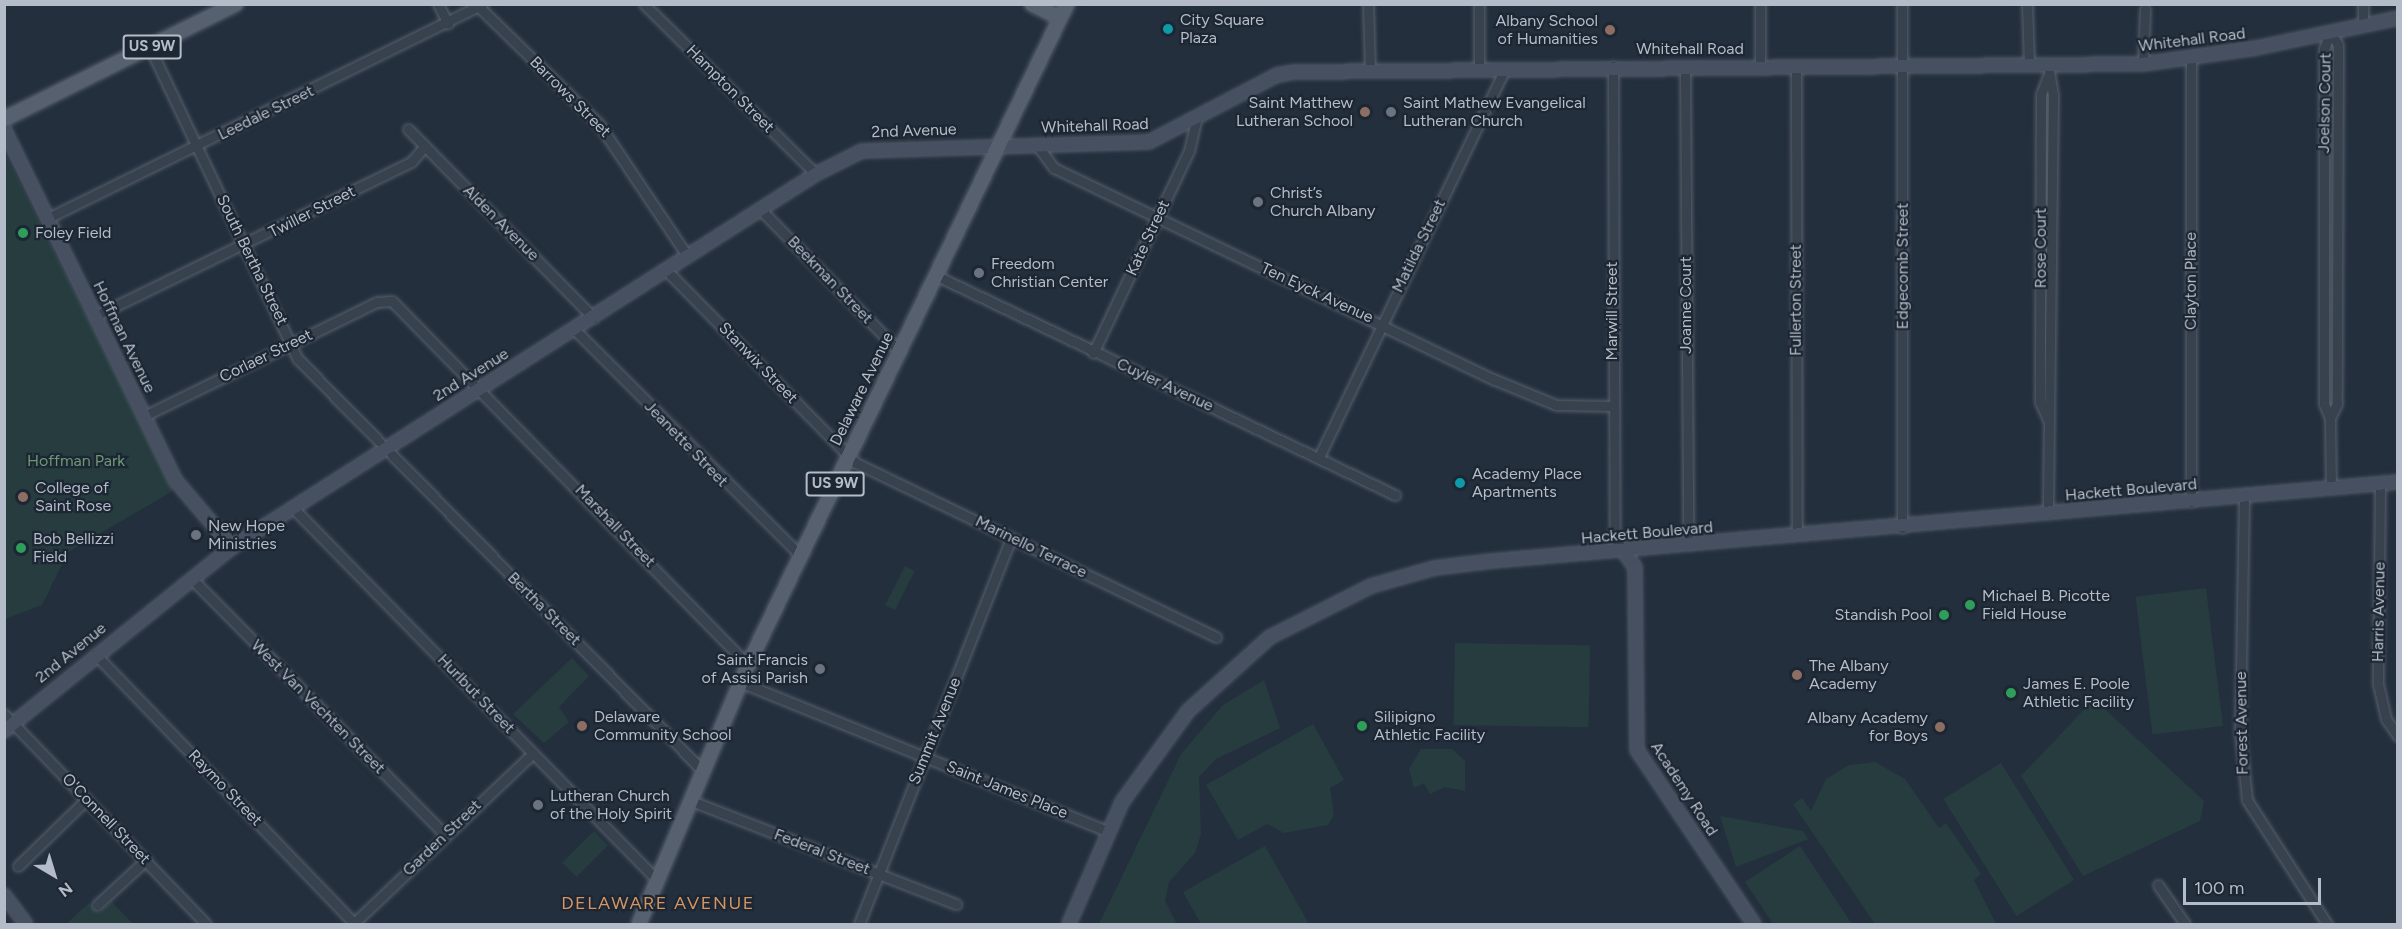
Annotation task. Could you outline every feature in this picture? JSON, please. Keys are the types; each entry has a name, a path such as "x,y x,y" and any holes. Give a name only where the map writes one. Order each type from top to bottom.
{"main road":[{"name":"US 9W","path":"4,119 236,4"},
{"path":"1032,4 1060,18"},
{"name":"Delaware Avenue","path":"639,924 701,769 748,664 1067,4"}],"street":[{"path":"438,4 448,24"},
{"name":"Hampton Street","path":"644,4 816,174"},
{"path":"1368,4 1370,72"},
{"path":"1479,4 1479,70"},
{"path":"1760,4 1760,65"},
{"name":"Edgecomb Street","path":"1902,4 1902,528"},
{"path":"2027,4 2029,64"},
{"path":"2363,4 2363,25"},
{"name":"Leedale Street","path":"48,218 448,24 480,6"},
{"name":"Barrows Street","path":"480,6 599,124 688,257"},
{"path":"2144,64 2145,9"},
{"name":"Whitehall Road","path":"997,146 1149,142 1196,121 1277,75 1613,66 1760,65 2029,64 2048,70 2191,59 2397,18"},
{"name":"Joelson Court","path":"2330,32 2324,49 2324,404 2330,418 2331,488"},
{"name":"Joelson Court","path":"2330,32 2338,45 2337,404 2330,418"},
{"name":"South Bertha Street","path":"150,48 293,343 298,359 386,449"},
{"name":"Clayton Place","path":"2191,59 2191,502"},
{"name":"Fullerton Street","path":"1796,65 1797,535"},
{"name":"Marwill Street","path":"1613,66 1612,406 1615,538 1624,552"},
{"name":"Joanne Court","path":"1685,66 1688,545"},
{"name":"Matilda Street","path":"1319,457 1505,69"},
{"name":"Rose Court","path":"2048,70 2053,94 2053,403 2048,420 2048,514"},
{"name":"Kate Street","path":"1093,352 1158,218 1196,121"},
{"name":"Hoffman Avenue","path":"4,129 179,486 232,547"},
{"name":"Alden Avenue","path":"408,129 594,318"},
{"path":"2324,138 2337,138"},
{"name":"Ten Eyck Avenue","path":"1037,145 1054,168 1544,401 1612,406"},
{"name":"2nd Avenue","path":"7,722 232,547 847,155 885,146 997,146"},
{"name":"Twiller Street","path":"95,316 246,246 411,162 425,147"},
{"name":"Beekman Street","path":"761,210 899,351"},
{"path":"2324,225 2337,225"},
{"name":"Stanwix Street","path":"667,271 848,455"},
{"name":"Cuyler Avenue","path":"935,275 1395,495"},
{"name":"Corlaer Street","path":"144,416 293,343 388,300"},
{"name":"Marshall Street","path":"388,300 404,310 748,664"},
{"path":"2324,319 2337,319"},
{"name":"Jeanette Street","path":"575,330 800,555"},
{"name":"Bertha Street","path":"386,449 701,769"},
{"name":"Marinello Terrace","path":"848,455 1011,538 1216,637"},
{"name":"Hackett Boulevard","path":"1069,924 1107,831 1154,752 1188,711 1269,637 1310,612 1371,585 1434,568 2397,482"},
{"name":"Harris Avenue","path":"2380,483 2378,684 2386,719 2397,736"},
{"name":"Forest Avenue","path":"2244,497 2240,733 2247,800 2327,924"},
{"name":"Hurlbut Street","path":"294,509 657,880"},
{"name":"Summit Avenue","path":"859,924 1011,538"},
{"name":"Academy Road","path":"1624,552 1635,567 1637,750 1754,924"},
{"name":"West Van Vechten Street","path":"192,579 445,835"},
{"name":"Raymo Street","path":"95,654 354,924"},
{"name":"Saint James Place","path":"740,682 1107,831"},
{"name":"O'Connell Street","path":"7,722 87,799 205,924"},
{"name":"Garden Street","path":"354,924 533,753"},
{"path":"18,866 87,799"},
{"name":"Federal Street","path":"689,800 956,904"},
{"path":"97,905 146,860"},
{"path":"2158,885 2185,924"},
{"path":"4,895 26,924"}],"green space":[{"name":"Hoffman Park","path":"5,153 173,491 68,552 42,605 5,619"},
{"path":"905,566 915,571 895,610 885,605"},
{"path":"2206,588 2223,726 2152,735 2136,597"},
{"path":"1455,643 1590,645 1589,727 1454,725"},
{"path":"572,658 589,676 559,707 569,722 544,743 513,714"},
{"path":"1264,680 1280,728 1216,759 1199,777 1201,834 1195,853 1169,882 1165,901 1177,924 1099,924 1181,754 1223,705"},
{"path":"2094,699 2204,801 2200,821 2083,876 2021,776"},
{"path":"1313,724 1344,780 1330,788 1334,815 1328,825 1284,833 1267,824 1238,840 1206,785"},
{"path":"1421,749 1452,749 1465,761 1465,791 1445,787 1430,794 1424,783 1414,788 1409,769"},
{"path":"1875,762 1905,779 1939,828 1946,823 1981,874 1974,880 1996,924 1875,924 1793,804 1802,798 1811,811 1826,779 1849,765"},
{"path":"2001,763 2074,880 2016,916 1943,799"},
{"path":"1720,816 1803,831 1808,839 1736,867"},
{"path":"594,831 608,845 576,877 562,863"},
{"path":"1265,846 1309,924 1201,924 1183,892"},
{"path":"1800,846 1852,924 1773,924 1745,882"},
{"path":"112,902 133,924 66,924 89,903 99,913"}],"place":[{"name":"City Square Plaza","path":"1168,29"},
{"name":"Albany School of Humanities","path":"1610,30"},
{"name":"Saint Matthew Lutheran School","path":"1365,112"},
{"name":"Saint Mathew Evangelical Lutheran Church","path":"1391,112"},
{"name":"Christ’s Church Albany","path":"1258,202"},
{"name":"Foley Field","path":"23,233"},
{"name":"Freedom Christian Center","path":"979,273"},
{"name":"Academy Place Apartments","path":"1460,483"},
{"name":"College of Saint Rose","path":"23,497"},
{"name":"New Hope Ministries","path":"196,535"},
{"name":"Bob Bellizzi Field","path":"21,548"},
{"name":"Michael B. Picotte Field House","path":"1970,605"},
{"name":"Standish Pool","path":"1944,615"},
{"name":"Saint Francis of Assisi Parish","path":"820,669"},
{"name":"The Albany Academy","path":"1797,675"},
{"name":"James E. Poole Athletic Facility","path":"2011,693"},
{"name":"Delaware Community School","path":"582,726"},
{"name":"Silipigno Athletic Facility","path":"1362,726"},
{"name":"Albany Academy for Boys","path":"1940,727"},
{"name":"Lutheran Church of the Holy Spirit","path":"538,805"}],"district":[{"name":"DELAWARE AVENUE","path":"658,903"}]}
